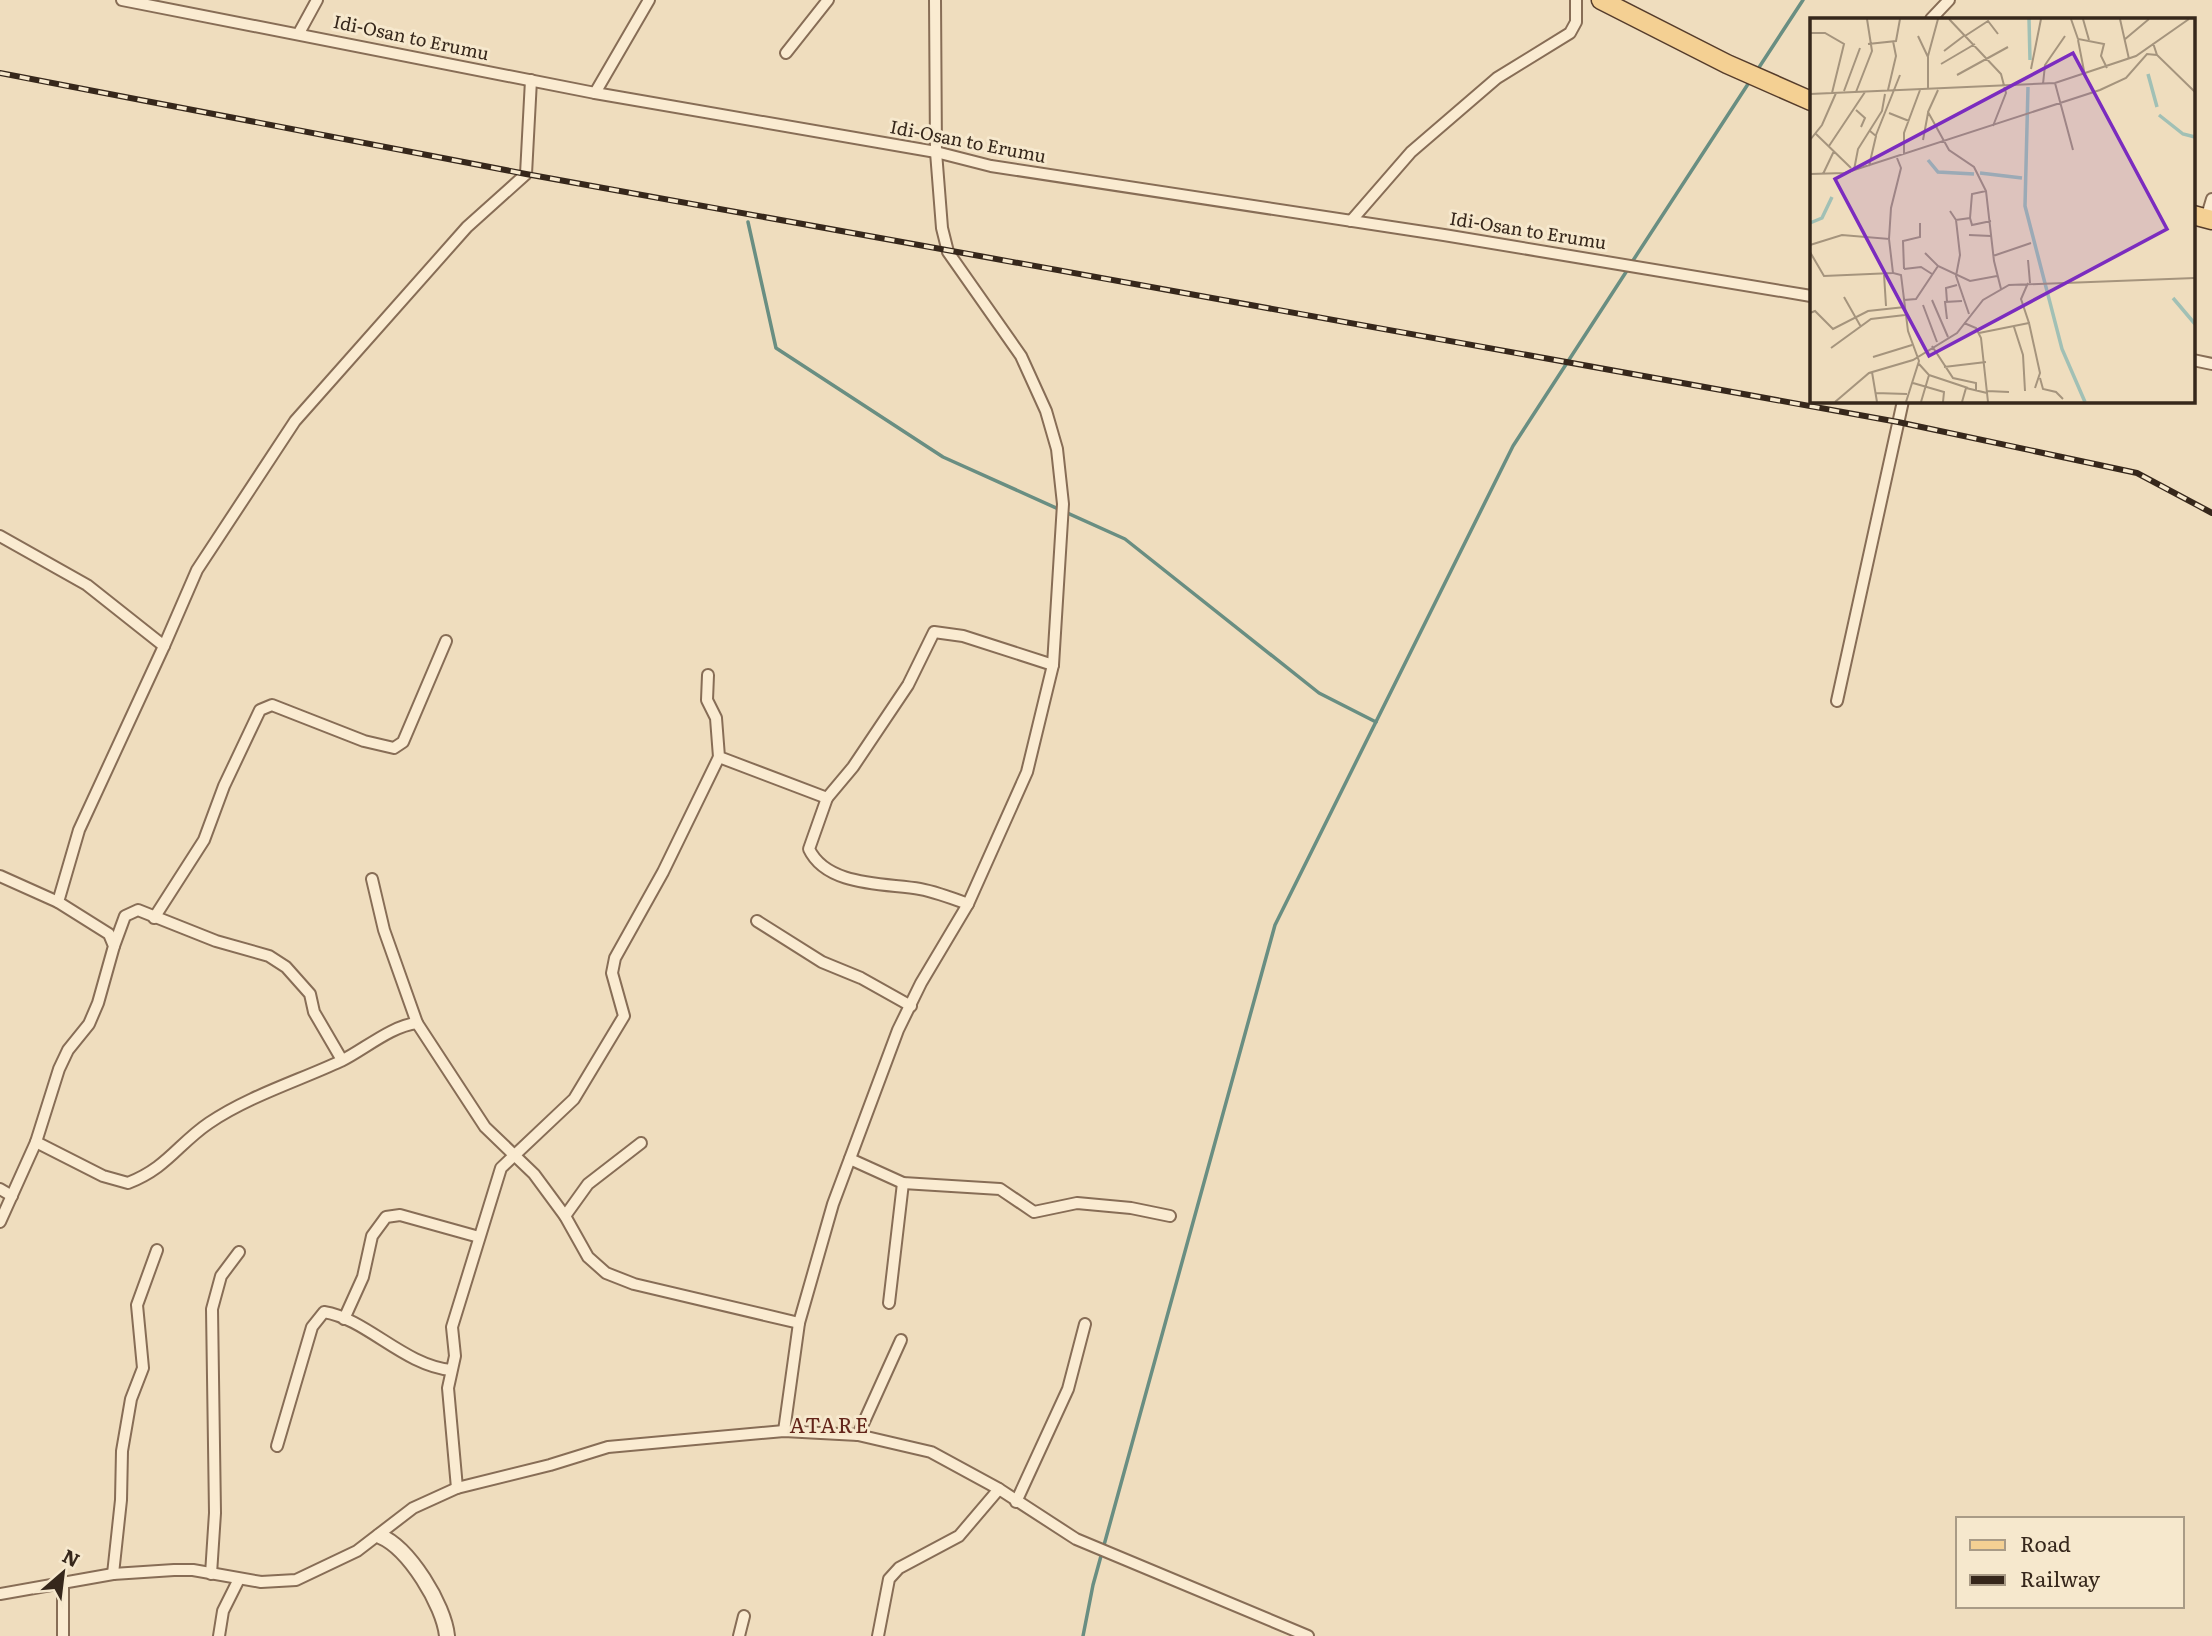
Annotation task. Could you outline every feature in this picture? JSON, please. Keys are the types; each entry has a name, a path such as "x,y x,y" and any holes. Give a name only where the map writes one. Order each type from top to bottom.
{"main road":[{"path":"1601,0 1727,64 1810,101"}],"street":[{"name":"Idi-Osan to Erumu","path":"122,0 171,5 594,93 936,152 990,166 1351,221 1810,296"},
{"path":"299,33 317,0"},
{"path":"594,93 649,0"},
{"path":"786,53 828,0"},
{"path":"784,1431 799,1322 849,1159 898,1030 921,983 968,904 1027,772 1053,665 1063,504 1057,449 1046,411 1021,356 948,252 942,228 936,152 935,0"},
{"path":"1351,221 1411,152 1497,78 1570,33 1576,22 1576,0"},
{"path":"1932,18 1949,0"},
{"path":"58,902 79,830 197,570 295,421 467,228 526,174 531,80"},
{"path":"2203,218 2212,199"},
{"path":"2194,360 2212,364"},
{"path":"1837,701 1903,402"},
{"path":"0,536 87,585 164,646"},
{"path":"968,904 918,889 879,886 842,875 814,859 809,849 827,798 853,768 908,685 934,632 962,636 1053,665"},
{"path":"154,918 204,840 224,786 260,710 272,705 364,741 394,748 403,742 446,641"},
{"path":"457,1488 448,1388 455,1356 452,1327 479,1237 501,1168 574,1099 624,1016 612,973 615,958 663,872 719,757 716,718 706,701 708,675"},
{"path":"719,757 827,798"},
{"path":"0,876 58,902 109,934 114,946"},
{"path":"372,879 384,930 417,1023 485,1127 515,1155 565,1216 588,1257 606,1273 634,1284 799,1322"},
{"path":"0,1223 36,1142 59,1069 68,1050 89,1024 98,1003 120,925 128,912 138,911 216,942 269,956 286,967 310,994 314,1012 342,1060"},
{"path":"757,921 822,962 861,978 911,1006"},
{"path":"36,1142 103,1176 128,1183 173,1158 209,1124 227,1113 342,1060 405,1025 417,1023"},
{"path":"565,1216 588,1184 641,1143"},
{"path":"849,1159 903,1183 1000,1189 1034,1212 1077,1203 1131,1208 1170,1216"},
{"path":"889,1303 903,1183"},
{"path":"0,1189 12,1195"},
{"path":"344,1319 363,1277 372,1236 386,1217 400,1215 479,1237"},
{"path":"113,1574 121,1500 122,1451 131,1399 143,1368 136,1305 157,1250"},
{"path":"211,1574 215,1513 212,1309 221,1276 239,1252"},
{"path":"277,1446 318,1316 324,1312 344,1319 433,1368 451,1370"},
{"path":"1016,1502 1068,1389 1085,1324"},
{"path":"858,1435 901,1340"},
{"path":"0,1594 113,1574 193,1570 261,1582 296,1580 322,1570 380,1535 413,1508 457,1488 550,1465 608,1447 784,1431 858,1435 931,1452 999,1489 1072,1536 1308,1636"},
{"path":"878,1636 889,1579 899,1568 959,1536 985,1502 999,1489"},
{"path":"380,1535 390,1540 425,1584 446,1621 447,1636"},
{"path":"219,1636 223,1611 239,1579"},
{"path":"63,1583 63,1636"},
{"path":"739,1636 744,1616"}],"waterway":[{"path":"1756,72 1803,0"},
{"path":"1632,262 1750,81"},
{"path":"748,222 776,348 943,457 1125,539 1319,693 1376,722"},
{"path":"1083,1636 1093,1585 1275,925 1513,446 1628,269"}],"railway":[{"path":"0,73 526,174 1898,422 2137,473 2212,513"}],"district":[{"name":"ATARE","path":"830,1426"}]}
